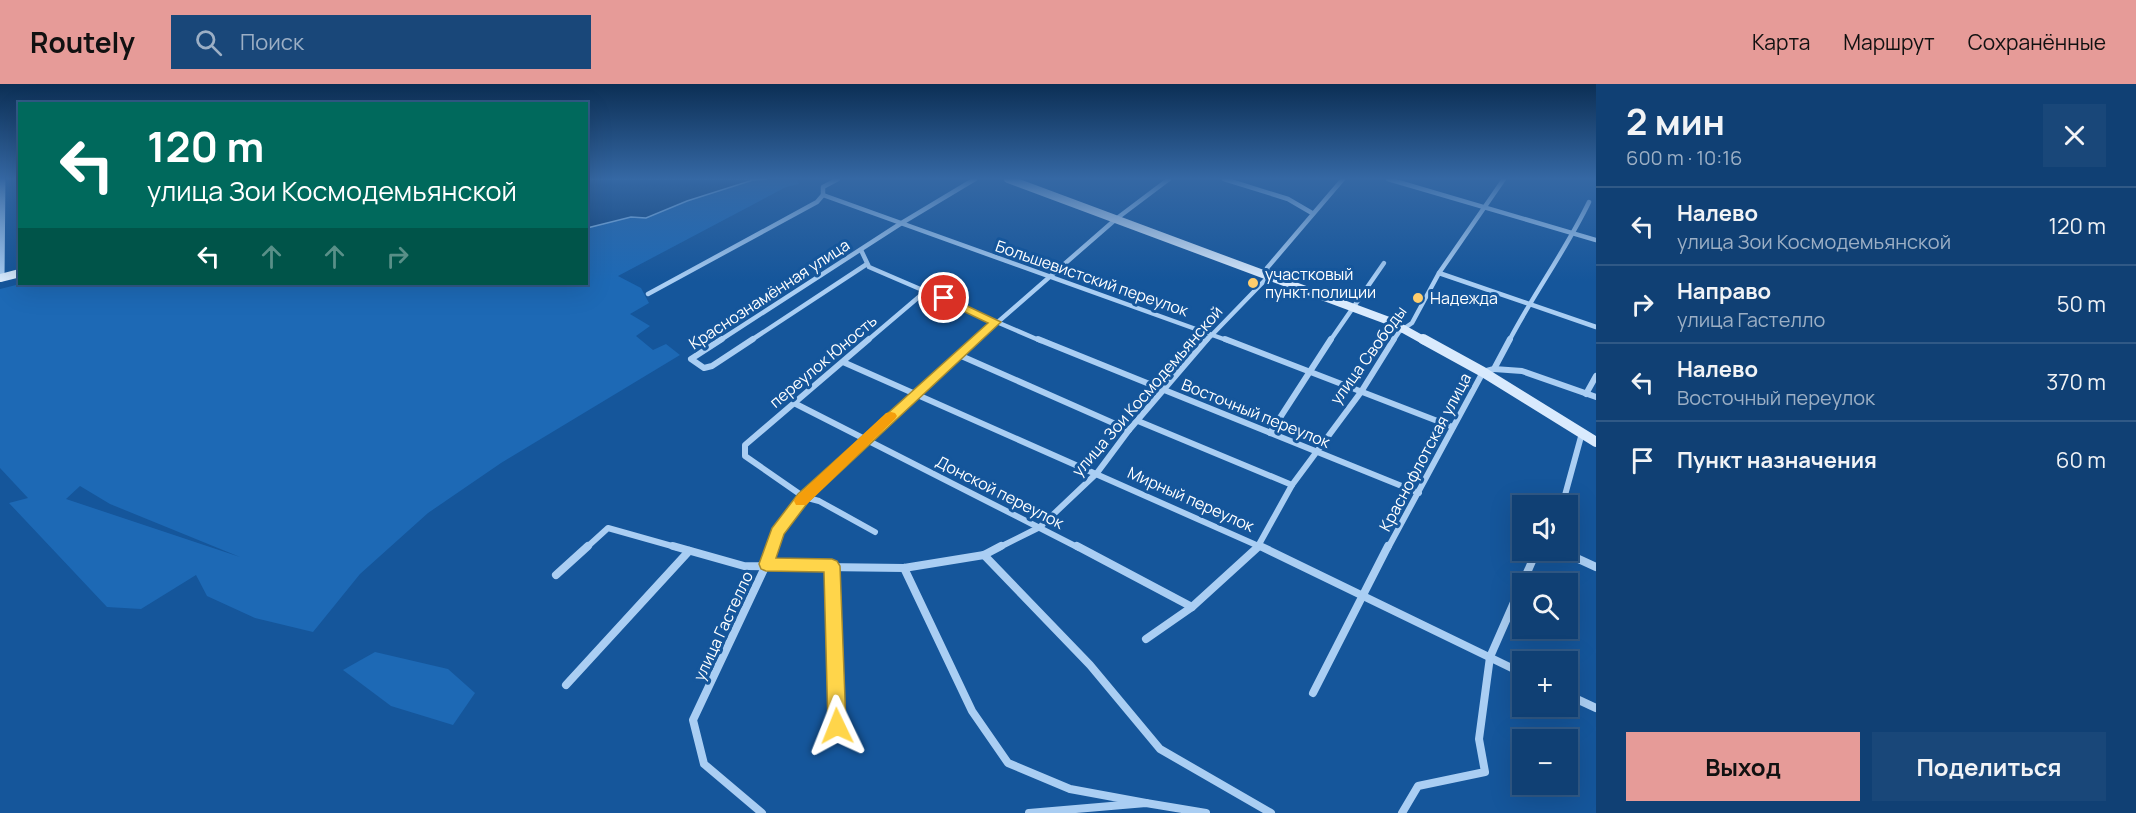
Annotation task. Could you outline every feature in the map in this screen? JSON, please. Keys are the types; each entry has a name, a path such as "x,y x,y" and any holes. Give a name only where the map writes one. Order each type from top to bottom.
{"main road":[{"path":"1100,213 1405,329 1484,372 1596,442"},
{"path":"0,278 18,274"}],"street":[{"path":"0,278 1,213"},
{"path":"648,294 797,213"},
{"name":"Большевистский переулок","path":"871,213 1212,334 1453,427"},
{"name":"Краснознамённая улица","path":"867,264 712,366 704,368 691,359 918,213"},
{"name":"улица Гастелло","path":"762,813 704,764 693,720 766,564 777,532 804,498 865,439 995,322 1124,213"},
{"name":"улица Зои Космодемьянской","path":"556,575 608,528 744,566 766,564 904,568 984,555 1040,527 1097,472 1212,334 1269,276 1267,268 1312,213"},
{"name":"улица Свободы","path":"1146,639 1192,607 1259,546 1292,485 1361,392 1399,332 1412,323 1439,273 1482,213"},
{"path":"1506,213 1596,240"},
{"name":"Краснофлотская улица","path":"1313,693 1362,595 1453,427 1484,372 1494,369 1529,303 1574,234 1583,213"},
{"path":"861,250 867,264"},
{"path":"1270,433 1309,371 1384,263"},
{"name":"Восточный переулок","path":"867,264 995,322 1419,493"},
{"path":"1439,273 1596,327"},
{"name":"переулок Юность","path":"804,498 745,456 745,445 927,290"},
{"path":"959,355 1130,430"},
{"name":"Мирный переулок","path":"843,362 914,395 1097,472 1259,546 1512,668"},
{"path":"1494,369 1522,371 1596,397"},
{"path":"1587,393 1596,376"},
{"name":"Донской переулок","path":"794,403 1040,527 1192,607"},
{"path":"1138,421 1292,485"},
{"path":"1565,495 1582,432"},
{"path":"804,498 819,501 875,532"},
{"path":"566,685 689,551"},
{"path":"984,555 1090,665 1160,749 1271,813"},
{"path":"1578,559 1596,567"},
{"path":"1402,813 1418,786 1485,772 1479,739 1490,657 1532,561"},
{"path":"832,566 837,726"},
{"path":"904,568 972,711 1008,764 1070,789 1206,813"},
{"path":"1578,700 1596,708"},
{"path":"1029,813 1146,803"}],"shaded area":[{"path":"588,213 658,213 646,218 631,217 588,228"},
{"path":"658,213 737,213 618,276 641,288 649,303 630,314 650,326 636,336 653,350 666,344 680,355 501,463 428,513 360,574 313,632 255,618 207,596 196,575 141,609 107,607 9,503 28,498 0,468 0,289 18,284 588,285 588,228 631,217 646,218","holes":["80,486 110,504 240,557 66,499"]},
{"path":"375,652 448,669 475,693 453,725 391,706 343,670"}],"slow traffic":[{"path":"801,501 891,416"}],"place":[{"name":"участковый пункт полиции","path":"1253,283"},
{"name":"Надежда","path":"1418,298"}],"route":[{"path":"837,726 832,566 766,564 777,532 804,498 995,322 944,298"}]}
